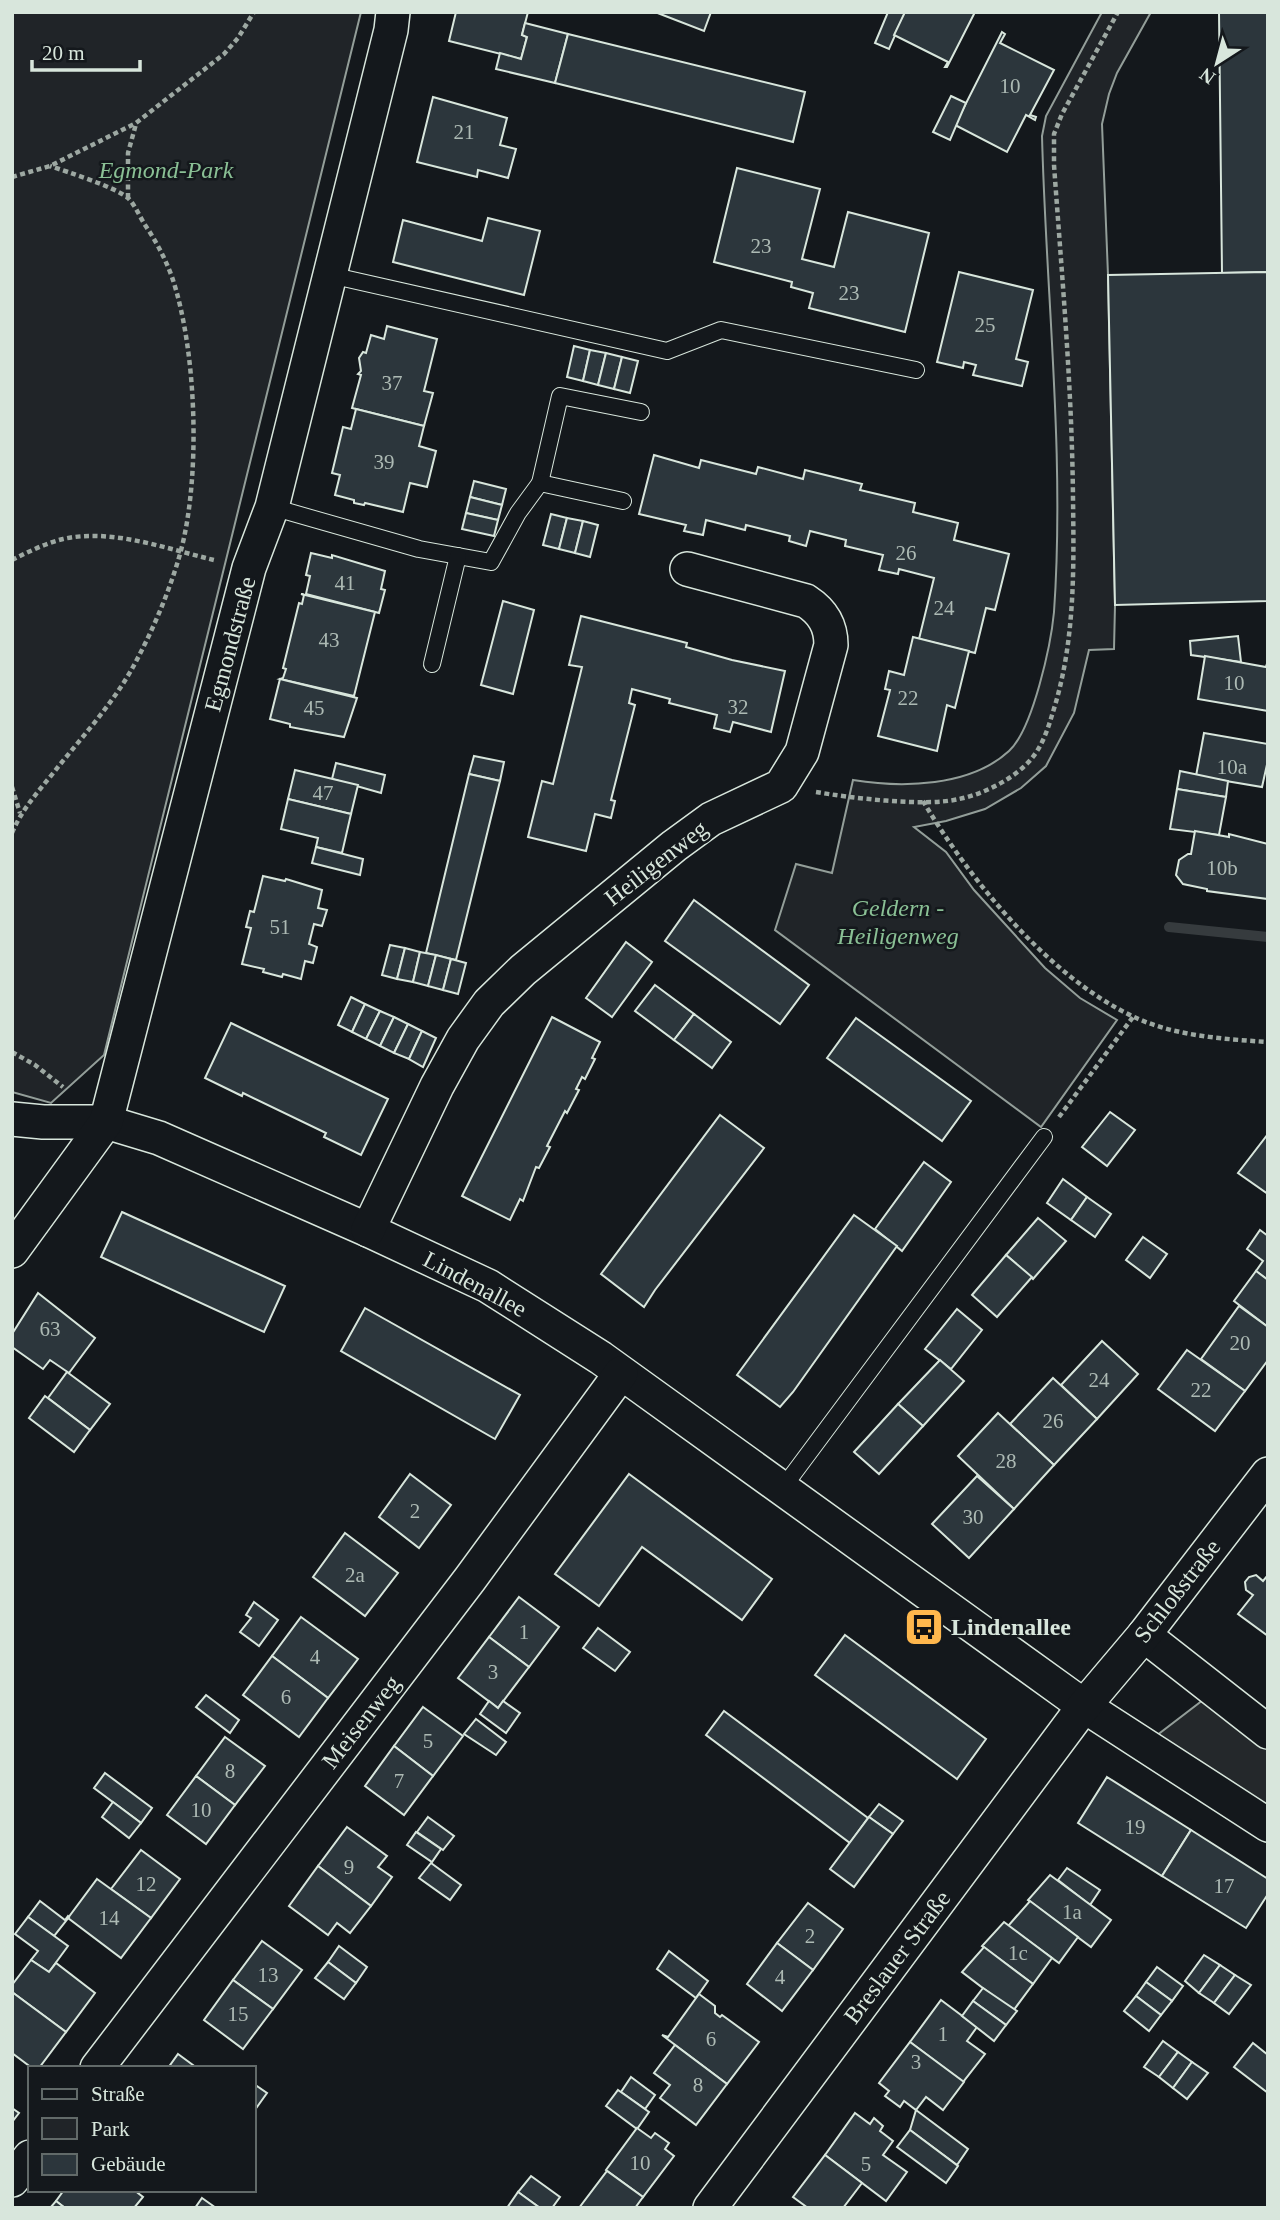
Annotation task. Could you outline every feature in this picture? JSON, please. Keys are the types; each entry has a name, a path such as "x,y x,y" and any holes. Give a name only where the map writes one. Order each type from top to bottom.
{"street":[{"name":"Egmondstraße","path":"12,1251 106,1122 249,569 272,507 391,30 393,12"},
{"path":"687,569 806,601 818,609 826,620 831,632 831,645 806,739 802,752 781,786"},
{"name":"Heiligenweg","path":"368,1230 437,1086 463,1039 489,1003 523,970 674,846 711,819 781,786"},
{"name":"Lindenallee","path":"12,1119 106,1122 159,1138 488,1286 621,1373 1084,1706 1268,1825"},
{"name":"Meisenweg","path":"99,2066 470,1580 621,1373"},
{"name":"Schloßstraße","path":"1084,1706 1144,1635 1268,1474"},
{"path":"1144,1635 1268,1732"},
{"name":"Breslauer Straße","path":"710,2208 1084,1706"},
{"path":"12,2180 28,2160"}],"lane":[{"path":"330,275 667,351 720,330 916,370"},
{"path":"272,507 419,549 491,562 518,513 540,483 560,396 641,412"},
{"path":"540,483 623,501"},
{"path":"432,664 458,556"},
{"path":"782,1489 1044,1137"}],"path":[{"path":"12,177 50,166 136,123 224,54 254,12"},
{"path":"781,786 832,795 923,801 958,799 991,787 1013,775 1032,757 1048,729 1063,682 1074,575 1072,406 1054,134 1074,89 1118,12"},
{"path":"128,198 128,153 136,123"},
{"path":"12,833 20,814 97,719 132,668 152,627 180,552 191,487 194,432 189,366 183,323 172,277 158,244 128,198 50,166"},
{"path":"12,560 62,539 87,536 121,538 249,569"},
{"path":"12,787 20,814"},
{"path":"923,801 953,848 998,905 1059,967 1095,995 1133,1017 1173,1030 1226,1039 1268,1042"},
{"path":"1044,1137 1133,1017"}],"green space":[{"name":"Egmond-Park","path":"12,12 361,12 104,1055 51,1103 12,1092"},
{"name":"Geldern - Heiligenweg","path":"1102,12 1151,12 1117,73 1102,124 1108,275 1114,649 1089,650 1074,713 1046,766 1021,788 985,809 914,827 946,852 974,890 1045,968 1080,998 1117,1020 1041,1127 775,930 796,864 832,873 853,780 914,784 975,772 1009,751 1018,740 1033,706 1052,626 1057,553 1054,374 1042,136 1046,116"}],"shaded area":[{"path":"1203,1700 1268,1749 1268,1814 1156,1736"}],"building":[{"path":"456,12 528,12 522,35 527,37 521,59 449,41"},
{"path":"655,12 711,12 704,31"},
{"path":"888,12 905,13 889,49 875,43"},
{"path":"905,12 975,12 947,67 948,62 894,35"},
{"path":"1219,12 1268,12 1268,272 1222,273"},
{"path":"525,23 568,34 555,83 496,69 500,53 521,59 527,37 522,35"},
{"path":"1002,32 1005,34 1000,43 1054,70 1030,115 1036,117 1035,120 1026,115 1007,152 955,125"},
{"path":"568,34 805,92 793,142 555,83"},
{"path":"951,96 966,103 950,140 933,132"},
{"path":"433,97 507,118 500,145 516,149 508,178 478,170 477,177 417,162"},
{"path":"737,168 820,189 802,259 834,267 848,212 929,233 905,332 809,308 813,293 791,287 792,282 714,262"},
{"path":"488,218 540,231 524,295 393,262 403,220 482,241"},
{"path":"959,272 1033,290 1016,359 1028,362 1022,386 973,375 976,365 964,362 963,368 937,362"},
{"path":"1268,272 1268,601 1115,605 1108,275"},
{"path":"387,326 437,339 424,391 433,393 424,426 352,408 361,375 358,374 361,371 359,358 363,352 366,353 371,335 384,339"},
{"path":"574,346 590,350 583,381 567,377"},
{"path":"590,350 606,353 598,385 583,381"},
{"path":"606,353 622,357 614,389 598,385"},
{"path":"622,357 638,361 630,393 614,389"},
{"path":"356,409 424,426 419,446 436,451 427,487 410,483 403,512 354,503 354,500 335,495 340,475 332,473 343,427 351,429"},
{"path":"654,455 699,468 701,460 756,474 758,467 803,479 805,470 862,484 860,490 915,503 913,512 958,523 954,540 1009,554 995,610 986,608 975,653 919,639 934,578 899,569 898,574 879,570 883,555 845,546 846,540 810,531 806,546 789,541 790,536 746,525 745,530 706,520 703,535 684,531 686,525 639,514"},
{"path":"474,481 506,489 502,505 470,497"},
{"path":"470,497 502,505 498,520 466,513"},
{"path":"466,513 498,520 494,536 462,529"},
{"path":"551,514 567,518 559,549 543,545"},
{"path":"567,518 583,521 575,553 559,549"},
{"path":"583,521 598,525 590,557 575,553"},
{"path":"311,553 332,558 332,555 385,571 381,589 385,590 379,613 306,594 310,576 306,575"},
{"path":"301,594 375,612 354,696 280,679 286,669 283,668 299,603 302,604 304,595"},
{"path":"503,601 534,610 513,694 481,685"},
{"path":"581,616 687,643 686,647 732,660 785,671 771,732 733,722 730,732 714,728 717,715 669,703 670,699 632,689 629,703 635,705 611,800 615,801 611,818 595,814 586,851 528,837 542,781 553,784 582,667 569,665"},
{"path":"1238,636 1241,662 1191,655 1190,641"},
{"path":"913,637 969,651 955,708 947,705 937,751 878,736 890,690 885,689 889,671 904,675"},
{"path":"1205,656 1266,667 1268,660 1268,711 1198,699"},
{"path":"280,679 357,698 344,737 290,727 290,724 270,719"},
{"path":"1204,733 1268,744 1268,760 1262,787 1196,776"},
{"path":"474,756 504,762 500,781 469,774"},
{"path":"336,763 385,775 381,793 332,779"},
{"path":"295,770 358,785 351,814 288,799"},
{"path":"1180,771 1228,781 1226,797 1177,789"},
{"path":"469,774 500,781 456,960 426,953"},
{"path":"1177,789 1226,797 1219,835 1170,829"},
{"path":"288,799 351,814 342,853 316,847 318,838 281,829"},
{"path":"1195,831 1229,837 1229,834 1268,844 1268,899 1207,891 1183,884 1176,875 1179,860 1191,854"},
{"path":"316,847 363,859 360,875 312,863"},
{"path":"263,876 285,881 286,879 322,890 318,908 327,910 322,926 314,924 309,944 317,947 313,963 305,961 301,979 283,974 282,977 242,964 251,928 246,927 250,911 254,912"},
{"path":"694,900 809,985 780,1024 665,941"},
{"path":"626,942 652,962 612,1017 586,998"},
{"path":"390,945 405,948 397,979 382,975"},
{"path":"405,948 420,952 413,982 397,979"},
{"path":"420,952 436,955 428,986 413,982"},
{"path":"436,955 451,959 443,990 428,986"},
{"path":"451,959 466,963 458,994 443,990"},
{"path":"655,985 694,1014 674,1040 635,1011"},
{"path":"351,997 365,1004 352,1032 338,1025"},
{"path":"365,1004 380,1011 366,1039 352,1032"},
{"path":"380,1011 394,1017 380,1046 366,1039"},
{"path":"694,1014 731,1042 712,1068 674,1040"},
{"path":"394,1017 408,1024 394,1053 380,1046"},
{"path":"552,1017 600,1042 585,1079 582,1077 576,1089 579,1090 547,1146 550,1147 539,1168 536,1167 523,1201 520,1199 510,1220 462,1196"},
{"path":"856,1018 971,1101 942,1141 827,1058"},
{"path":"231,1023 388,1099 361,1155 324,1137 326,1133 205,1078"},
{"path":"408,1024 422,1031 409,1059 394,1053"},
{"path":"422,1031 436,1038 423,1067 409,1059"},
{"path":"1110,1112 1135,1130 1107,1166 1082,1147"},
{"path":"720,1115 764,1148 644,1307 601,1274"},
{"path":"1268,1134 1268,1194 1238,1173"},
{"path":"924,1162 951,1182 902,1251 875,1229"},
{"path":"1063,1179 1087,1197 1071,1220 1047,1203"},
{"path":"1087,1197 1111,1214 1095,1237 1071,1220"},
{"path":"122,1212 285,1286 264,1332 101,1257"},
{"path":"854,1215 897,1246 780,1407 737,1375"},
{"path":"1038,1218 1066,1241 1033,1279 1006,1255"},
{"path":"1260,1230 1268,1236 1268,1280 1256,1271 1263,1261 1247,1249"},
{"path":"1143,1237 1167,1254 1150,1278 1126,1260"},
{"path":"1006,1255 1032,1277 997,1317 972,1295"},
{"path":"1256,1271 1268,1280 1268,1327 1234,1301"},
{"path":"38,1293 95,1338 69,1373 50,1360 43,1369 12,1347 12,1334"},
{"path":"1239,1306 1268,1327 1268,1360 1245,1391 1201,1359"},
{"path":"365,1308 520,1395 495,1439 341,1351"},
{"path":"957,1309 982,1330 951,1369 925,1349"},
{"path":"1102,1341 1138,1374 1097,1419 1061,1385"},
{"path":"1187,1350 1245,1391 1215,1431 1158,1389"},
{"path":"940,1360 964,1381 923,1426 898,1404"},
{"path":"67,1372 110,1404 90,1430 48,1398"},
{"path":"1053,1378 1097,1419 1054,1465 1010,1424"},
{"path":"45,1396 90,1430 74,1452 29,1418"},
{"path":"898,1404 923,1426 879,1474 854,1452"},
{"path":"998,1413 1054,1465 1014,1509 958,1456"},
{"path":"410,1474 451,1505 419,1548 379,1517"},
{"path":"629,1474 772,1579 742,1620 642,1547 599,1606 555,1574"},
{"path":"977,1476 1014,1509 969,1558 932,1524"},
{"path":"345,1533 398,1573 365,1616 313,1577"},
{"path":"1256,1575 1263,1581 1268,1575 1268,1636 1238,1614 1253,1595 1246,1590 1245,1582"},
{"path":"519,1597 559,1627 529,1667 489,1637"},
{"path":"254,1602 278,1620 259,1646 240,1632 251,1618 246,1615"},
{"path":"301,1617 358,1659 328,1698 272,1656"},
{"path":"598,1628 630,1652 615,1671 583,1648"},
{"path":"845,1635 986,1739 957,1779 815,1675"},
{"path":"489,1637 529,1667 498,1708 458,1678"},
{"path":"272,1656 328,1698 299,1737 243,1695"},
{"path":"206,1695 239,1720 230,1733 196,1707"},
{"path":"489,1701 498,1708 503,1701 520,1713 506,1733 480,1714"},
{"path":"423,1707 463,1736 433,1776 394,1746"},
{"path":"724,1711 868,1818 850,1843 706,1735"},
{"path":"476,1719 506,1742 496,1755 464,1734"},
{"path":"225,1737 265,1766 235,1805 196,1776"},
{"path":"394,1746 433,1776 404,1815 365,1786"},
{"path":"105,1773 152,1808 141,1823 94,1788"},
{"path":"196,1776 235,1805 206,1844 167,1815"},
{"path":"1107,1777 1191,1830 1162,1876 1078,1823"},
{"path":"113,1802 141,1823 129,1838 102,1817"},
{"path":"879,1804 903,1821 893,1834 869,1817"},
{"path":"428,1817 454,1836 443,1850 417,1832"},
{"path":"869,1817 893,1834 854,1887 830,1869"},
{"path":"347,1827 387,1856 378,1867 392,1877 371,1906 318,1866"},
{"path":"1191,1830 1268,1879 1268,1894 1246,1928 1162,1876"},
{"path":"416,1832 441,1849 432,1862 407,1845"},
{"path":"141,1850 180,1879 151,1918 111,1889"},
{"path":"431,1863 461,1885 450,1900 419,1878"},
{"path":"318,1866 371,1906 350,1933 337,1923 328,1935 289,1906"},
{"path":"1067,1868 1100,1890 1090,1905 1058,1880"},
{"path":"1050,1875 1111,1920 1091,1947 1028,1900"},
{"path":"97,1879 151,1918 121,1958 68,1918"},
{"path":"40,1901 65,1920 69,1917 54,1936 28,1917"},
{"path":"1030,1901 1078,1937 1059,1963 1008,1926"},
{"path":"808,1903 843,1929 813,1970 777,1943"},
{"path":"28,1917 68,1946 49,1972 31,1960 38,1951 15,1934"},
{"path":"1004,1922 1052,1958 1033,1984 982,1946"},
{"path":"262,1941 302,1970 273,2009 233,1980"},
{"path":"777,1943 813,1970 782,2011 747,1984"},
{"path":"339,1946 367,1967 356,1983 328,1962"},
{"path":"984,1947 1033,1984 1013,2011 962,1972"},
{"path":"669,1951 708,1981 696,1998 657,1969"},
{"path":"1204,1955 1220,1965 1199,1993 1185,1981"},
{"path":"31,1960 49,1972 56,1963 95,1993 66,2032 12,1992 12,1985"},
{"path":"328,1962 356,1983 344,1999 315,1978"},
{"path":"1220,1965 1235,1975 1214,2003 1199,1993"},
{"path":"1157,1967 1183,1986 1172,2001 1146,1982"},
{"path":"1235,1975 1251,1985 1229,2014 1214,2003"},
{"path":"233,1980 273,2009 243,2049 204,2020"},
{"path":"1146,1982 1172,2001 1161,2015 1136,1996"},
{"path":"983,1988 1017,2011 1006,2025 973,2001"},
{"path":"12,1992 66,2032 40,2066 29,2066 12,2053"},
{"path":"699,1994 715,2006 715,2013 720,2017 722,2015 759,2042 727,2084 662,2035 668,2037"},
{"path":"1136,1996 1161,2015 1149,2031 1124,2011"},
{"path":"941,2000 977,2027 967,2041 985,2054 963,2082 910,2042"},
{"path":"973,2001 1006,2025 994,2041 962,2016"},
{"path":"1163,2041 1178,2052 1159,2077 1144,2067"},
{"path":"910,2042 964,2082 943,2110 926,2097 916,2110 904,2101 900,2107 885,2096 889,2091 879,2083"},
{"path":"1253,2043 1268,2055 1268,2093 1234,2067"},
{"path":"675,2045 727,2084 696,2125 660,2098 670,2085 654,2073"},
{"path":"1178,2052 1192,2062 1173,2088 1159,2077"},
{"path":"178,2054 194,2066 169,2066"},
{"path":"1192,2062 1208,2073 1187,2099 1173,2088"},
{"path":"631,2077 655,2095 645,2109 621,2092"},
{"path":"256,2085 267,2093 256,2106"},
{"path":"618,2090 649,2112 637,2129 606,2106"},
{"path":"12,2108 19,2113 12,2122"},
{"path":"916,2110 968,2149 957,2165 910,2130"},
{"path":"855,2113 870,2124 874,2118 883,2126 880,2131 893,2141 883,2155 907,2172 886,2201 825,2155"},
{"path":"637,2128 651,2138 655,2133 669,2143 665,2149 674,2156 643,2197 606,2170"},
{"path":"910,2130 958,2166 946,2183 897,2147"},
{"path":"825,2155 862,2183 843,2208 808,2208 793,2197"},
{"path":"607,2171 643,2197 635,2208 579,2208"},
{"path":"531,2176 560,2197 552,2208 540,2208 518,2192"},
{"path":"63,2192 137,2192 143,2197 134,2208 65,2208 56,2201"},
{"path":"518,2192 540,2208 507,2208"},
{"path":"202,2198 216,2208 195,2208"},
{"path":"56,2201 65,2208 50,2208"}],"waterway":[{"path":"1169,927 1268,937"}],"place":[{"name":"Lindenallee","path":"924,1627"}]}
